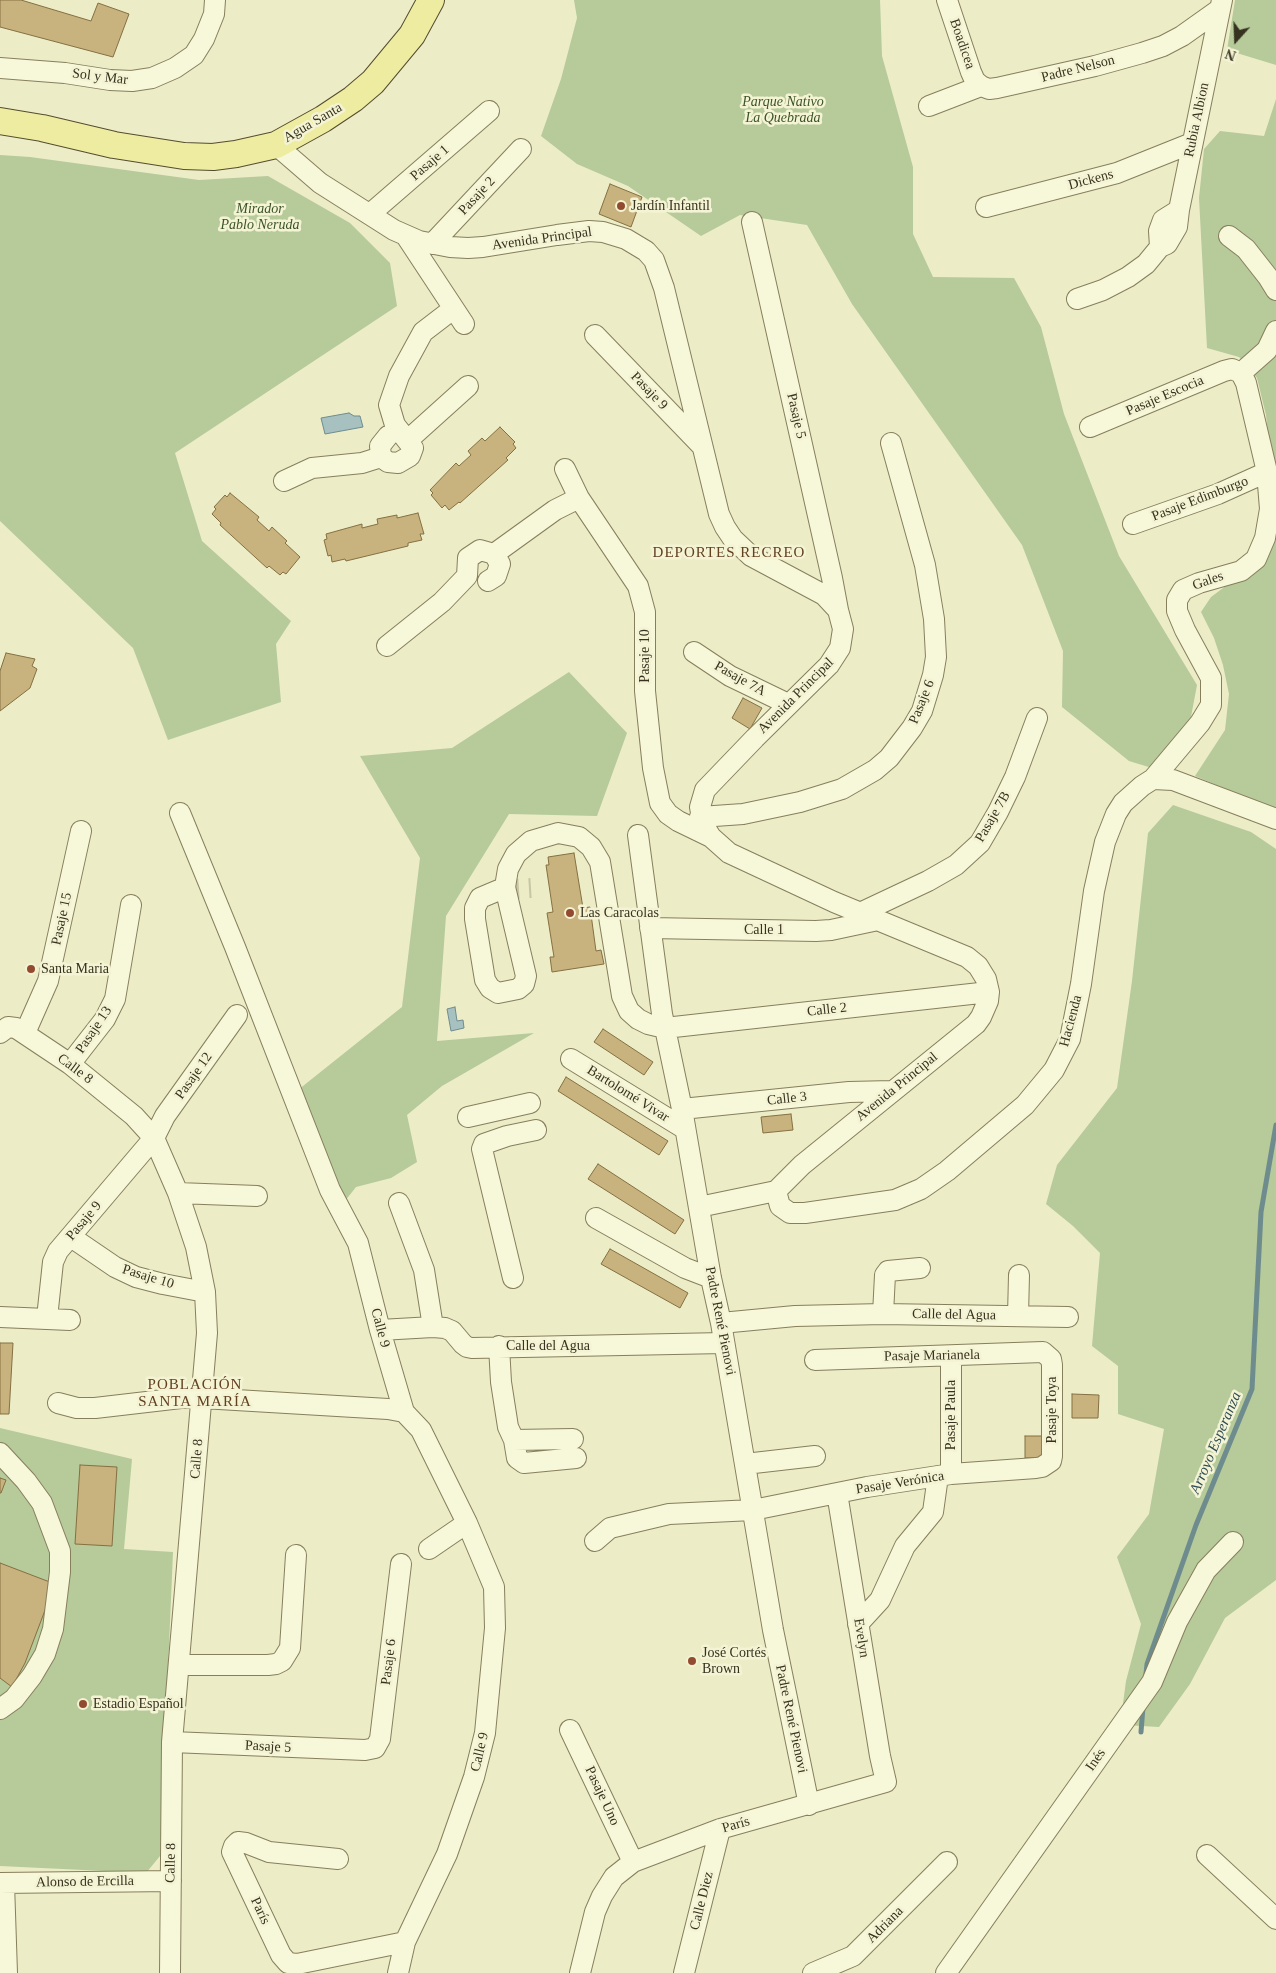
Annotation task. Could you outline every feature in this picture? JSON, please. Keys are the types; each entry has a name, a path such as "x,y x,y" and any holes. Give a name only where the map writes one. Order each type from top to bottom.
{"main road":[{"name":"Agua Santa","path":"0,121 42,128 128,148 184,156 213,157 276,145 323,119 353,99 373,82 412,35 431,0"}],"street":[{"name":"Sol y Mar","path":"0,68 65,72 110,80 132,81 152,78 175,68 194,55 204,39 214,14 215,0"},
{"name":"Boadicea","path":"947,0 971,72 981,86"},
{"name":"Padre Nelson","path":"929,106 981,86 989,89 997,88 1095,66 1163,46 1182,36 1221,4"},
{"name":"Rubia Albion","path":"1077,299 1103,290 1128,277 1146,264 1160,247 1167,244 1177,227 1192,143 1221,4"},
{"name":"Pasaje 1","path":"370,214 490,111"},
{"name":"Dickens","path":"986,207 1117,173 1192,143"},
{"name":"Avenida Principal","path":"276,145 320,183 406,236 432,244 459,248 483,247 589,231 616,235 626,239 646,251 654,260 664,288 719,514 733,539 743,549 761,562 824,595 838,610 843,629 840,648 829,665 711,783 702,798 700,817"},
{"name":"Pasaje 2","path":"432,244 522,149"},
{"name":"Pasaje 5","path":"752,222 838,610"},
{"path":"388,436 380,446 381,457 388,462 398,463 410,456 413,448 395,424 389,405 399,376 424,332 459,316 406,236"},
{"path":"1229,236 1246,249 1276,290"},
{"path":"1241,373 1267,350 1276,331"},
{"name":"Pasaje 9","path":"595,335 703,448"},
{"name":"Pasaje Escocia","path":"1090,427 1224,371 1232,370 1241,373"},
{"name":"Gales","path":"1153,779 1200,722 1210,705 1211,678 1185,630 1177,610 1177,600 1183,590 1242,570 1256,559 1265,538 1270,509 1266,472 1248,392 1241,373"},
{"path":"408,440 468,386"},
{"name":"Pasaje 6","path":"700,817 743,814 800,802 842,789 874,770 889,758 912,728 922,711 928,694 936,657 934,619 925,565 891,443"},
{"path":"284,481 312,468 362,464 381,457"},
{"name":"Pasaje 10","path":"565,469 580,498 638,586 645,612 645,691 653,768 660,803 668,814 678,821 711,837"},
{"name":"Pasaje Edimburgo","path":"1133,524 1218,494 1266,472"},
{"path":"494,554 556,510 580,498"},
{"path":"387,646 442,602 467,576 468,558 480,550 494,554 500,564 496,576 488,581"},
{"name":"Pasaje 7A","path":"694,652 730,676 788,704"},
{"name":"Pasaje 7B","path":"869,917 956,865 980,843 1016,777 1037,718"},
{"path":"1153,779 1173,780 1276,818"},
{"name":"Hacienda","path":"776,1191 780,1206 790,1213 805,1214 895,1200 921,1189 947,1171 1025,1105 1054,1070 1070,1039 1081,984 1094,891 1109,827 1123,803 1153,779"},
{"name":"Calle 9","path":"180,813 330,1190 358,1243 380,1330 404,1412 422,1430 467,1523 494,1587 495,1628 485,1733 474,1777 447,1854 405,1942 398,1973"},
{"path":"700,817 706,831 729,852 794,884 973,961 983,972 989,992"},
{"name":"Pasaje 15","path":"11,1031 48,981 81,831"},
{"path":"499,890 480,898 475,908 475,919 485,980 490,988 498,992 518,989 524,984 526,976 505,887 508,869 516,854 531,841 558,833 579,837 590,846 600,862 622,996 629,1011 638,1019 648,1024 665,1028"},
{"name":"Padre René Pienovi","path":"638,835 665,1028 721,1323 773,1630 809,1805"},
{"name":"Pasaje 13","path":"70,1064 105,1019 115,999 131,905"},
{"name":"Calle 1","path":"650,928 816,931 831,930 869,917"},
{"name":"Avenida Principal","path":"776,1191 802,1165 976,1024 986,1009 989,992"},
{"name":"Calle 2","path":"665,1028 989,992"},
{"name":"Pasaje 12","path":"154,1138 165,1116 237,1015"},
{"name":"Calle 8","path":"11,1031 70,1064 134,1116 154,1138 178,1192 196,1247 205,1292 207,1333 172,1742 170,1973"},
{"name":"Bartolomé Vivar","path":"571,1059 685,1130"},
{"name":"Calle 3","path":"682,1110 849,1092 892,1091"},
{"path":"468,1117 530,1103"},
{"path":"513,1278 482,1149 484,1144 507,1136 536,1130"},
{"name":"Pasaje 9","path":"46,1318 53,1262 58,1251 154,1138"},
{"path":"699,1206 776,1191"},
{"path":"178,1192 258,1196"},
{"path":"399,1203 424,1270 433,1327"},
{"path":"596,1218 685,1268 711,1278"},
{"name":"Pasaje 10","path":"71,1237 115,1267 136,1277 205,1292"},
{"path":"883,1314 885,1275 888,1270 920,1268"},
{"path":"1018,1316 1019,1275"},
{"name":"Calle del Agua","path":"721,1323 795,1316 883,1314 1068,1317"},
{"path":"0,1317 70,1320"},
{"name":"Calle del Agua","path":"380,1330 433,1327 452,1330 467,1347 581,1347 724,1343"},
{"path":"499,1346 501,1382 508,1427 514,1440 517,1458 524,1463 576,1458"},
{"name":"Pasaje Marianela","path":"815,1360 1037,1352 1048,1355"},
{"name":"Pasaje Toya","path":"1047,1465 1052,1456 1052,1365 1048,1355"},
{"name":"Pasaje Paula","path":"858,1624 880,1600 905,1546 933,1512 944,1475 951,1356"},
{"path":"58,1403 77,1408 95,1408 181,1398 202,1398 388,1409 404,1412"},
{"path":"514,1440 573,1438"},
{"path":"0,1453 26,1481 42,1503 60,1551 53,1630 45,1654 32,1676 14,1699 0,1709"},
{"path":"745,1464 815,1456"},
{"name":"Pasaje Verónica","path":"595,1541 610,1528 670,1514 753,1510 837,1493 944,1475 1036,1468 1047,1465"},
{"name":"Evelyn","path":"837,1493 880,1756 886,1782"},
{"path":"429,1549 467,1523"},
{"name":"Inés","path":"946,1973 1152,1682 1177,1622 1206,1570 1234,1542"},
{"path":"180,1665 268,1666 282,1661 290,1648 296,1555"},
{"name":"Pasaje 6","path":"365,1750 375,1748 380,1739 401,1564"},
{"name":"Pasaje Uno","path":"570,1730 633,1862"},
{"name":"Pasaje 5","path":"172,1742 365,1750"},
{"name":"París","path":"580,1973 595,1912 602,1896 614,1877 633,1862 720,1829 886,1782"},
{"name":"Calle Diez","path":"684,1973 720,1829"},
{"name":"París","path":"338,1859 269,1852 246,1843 238,1842 232,1852 282,1956 288,1963 298,1964 405,1942"},
{"path":"1207,1855 1276,1919"},
{"name":"Adriana","path":"813,1973 853,1956 947,1862"},
{"name":"Alonso de Ercilla","path":"2,1883 171,1881"},
{"path":"2,1883 4,1967"}],"green space":[{"name":"Parque Nativo La Quebrada","path":"574,0 880,0 882,56 913,167 913,234 933,277 1014,278 1041,327 1064,414 1119,556 1197,685 1190,722 1152,768 1129,761 1062,707 1063,651 1022,545 852,304 807,225 740,215 701,236 628,186 577,164 541,136 561,79 577,18"},
{"path":"1235,0 1276,0 1276,65 1227,50"},
{"path":"1276,99 1276,509 1266,415 1257,378 1239,357 1207,348 1199,198 1204,149 1220,131 1264,136"},
{"name":"Mirador Pablo Neruda","path":"0,155 30,157 199,180 268,176 350,223 390,263 397,306 175,453 202,541 291,621 276,644 281,702 168,740 133,648 0,521"},
{"path":"1276,515 1276,810 1195,776 1225,730 1229,694 1223,665 1214,638 1201,612 1211,597 1250,568"},
{"path":"569,672 627,733 597,816 509,814 446,916 437,1041 534,1033 442,1086 407,1115 417,1162 391,1178 356,1187 341,1206 298,1090 402,1007 420,858 360,756 452,748"},
{"path":"1173,805 1251,832 1276,849 1276,1580 1225,1618 1190,1684 1159,1727 1120,1726 1126,1681 1141,1624 1117,1557 1149,1514 1164,1429 1118,1414 1118,1366 1092,1346 1100,1253 1073,1226 1046,1204 1057,1165 1117,1088 1132,981 1148,833"},
{"name":"Estadio Español","path":"0,1428 132,1459 124,1549 173,1552 160,1856 146,1873 0,1866"}],"water":[{"path":"349,413 354,416 360,416 363,427 325,434 321,418"},
{"path":"455,1007 457,1021 463,1020 464,1028 451,1031 447,1009"}],"building":[{"path":"0,0 21,0 91,21 98,3 129,14 113,57 0,27"},
{"name":"Jardín Infantil","path":"610,184 642,197 631,227 599,214"},
{"path":"500,427 515,442 513,444 516,448 506,458 508,460 460,503 449,510 445,505 442,508 431,495 433,493 430,490 456,463 459,466 471,455 468,451 482,438 485,441"},
{"path":"230,493 259,517 257,520 269,531 272,527 300,557 286,574 283,572 280,575 269,566 267,568 220,525 221,523 212,514 216,509 214,507 225,495 227,497"},
{"path":"418,513 424,534 420,534 422,540 408,543 408,546 346,561 345,559 332,562 331,555 328,556 324,540 327,539 326,534 362,524 362,528 378,524 377,519 397,515 397,518"},
{"path":"6,653 35,659 32,666 37,669 30,688 0,711 0,671"},
{"path":"743,698 762,708 750,729 732,718"},
{"name":"Las Caracolas","path":"574,853 583,908 590,907 596,951 601,950 604,964 552,972 550,957 554,957 547,913 553,912 546,865 549,865 548,857"},
{"path":"603,1029 653,1062 644,1075 594,1042"},
{"path":"566,1077 668,1141 659,1155 558,1091"},
{"path":"791,1114 793,1130 763,1133 761,1117"},
{"path":"598,1164 684,1220 675,1234 588,1179"},
{"path":"610,1249 688,1293 680,1308 601,1264"},
{"path":"0,1343 13,1343 9,1414 0,1414"},
{"path":"1072,1394 1099,1395 1098,1418 1072,1418"},
{"path":"1025,1436 1045,1436 1045,1458 1025,1458"},
{"path":"80,1465 117,1467 112,1546 75,1544"},
{"path":"0,1478 6,1480 1,1493 0,1493"},
{"path":"0,1563 55,1584 25,1663 12,1687 0,1678"}],"waterway":[{"name":"Arroyo Esperanza","path":"1146,1674 1147,1664 1196,1525 1252,1389 1261,1212 1276,1125"},
{"name":"Arroyo Esperanza","path":"1141,1732 1143,1707"}],"tunnel":[{"path":"499,890 531,888"}],"place":[{"name":"Jardín Infantil","path":"621,206"},
{"name":"Las Caracolas","path":"570,913"},
{"name":"Santa Maria","path":"31,969"},
{"name":"José Cortés Brown","path":"692,1661"},
{"name":"Estadio Español","path":"83,1704"}],"district":[{"name":"DEPORTES RECREO","path":"729,553"},
{"name":"POBLACIÓN SANTA MARÍA","path":"195,1394"}]}
